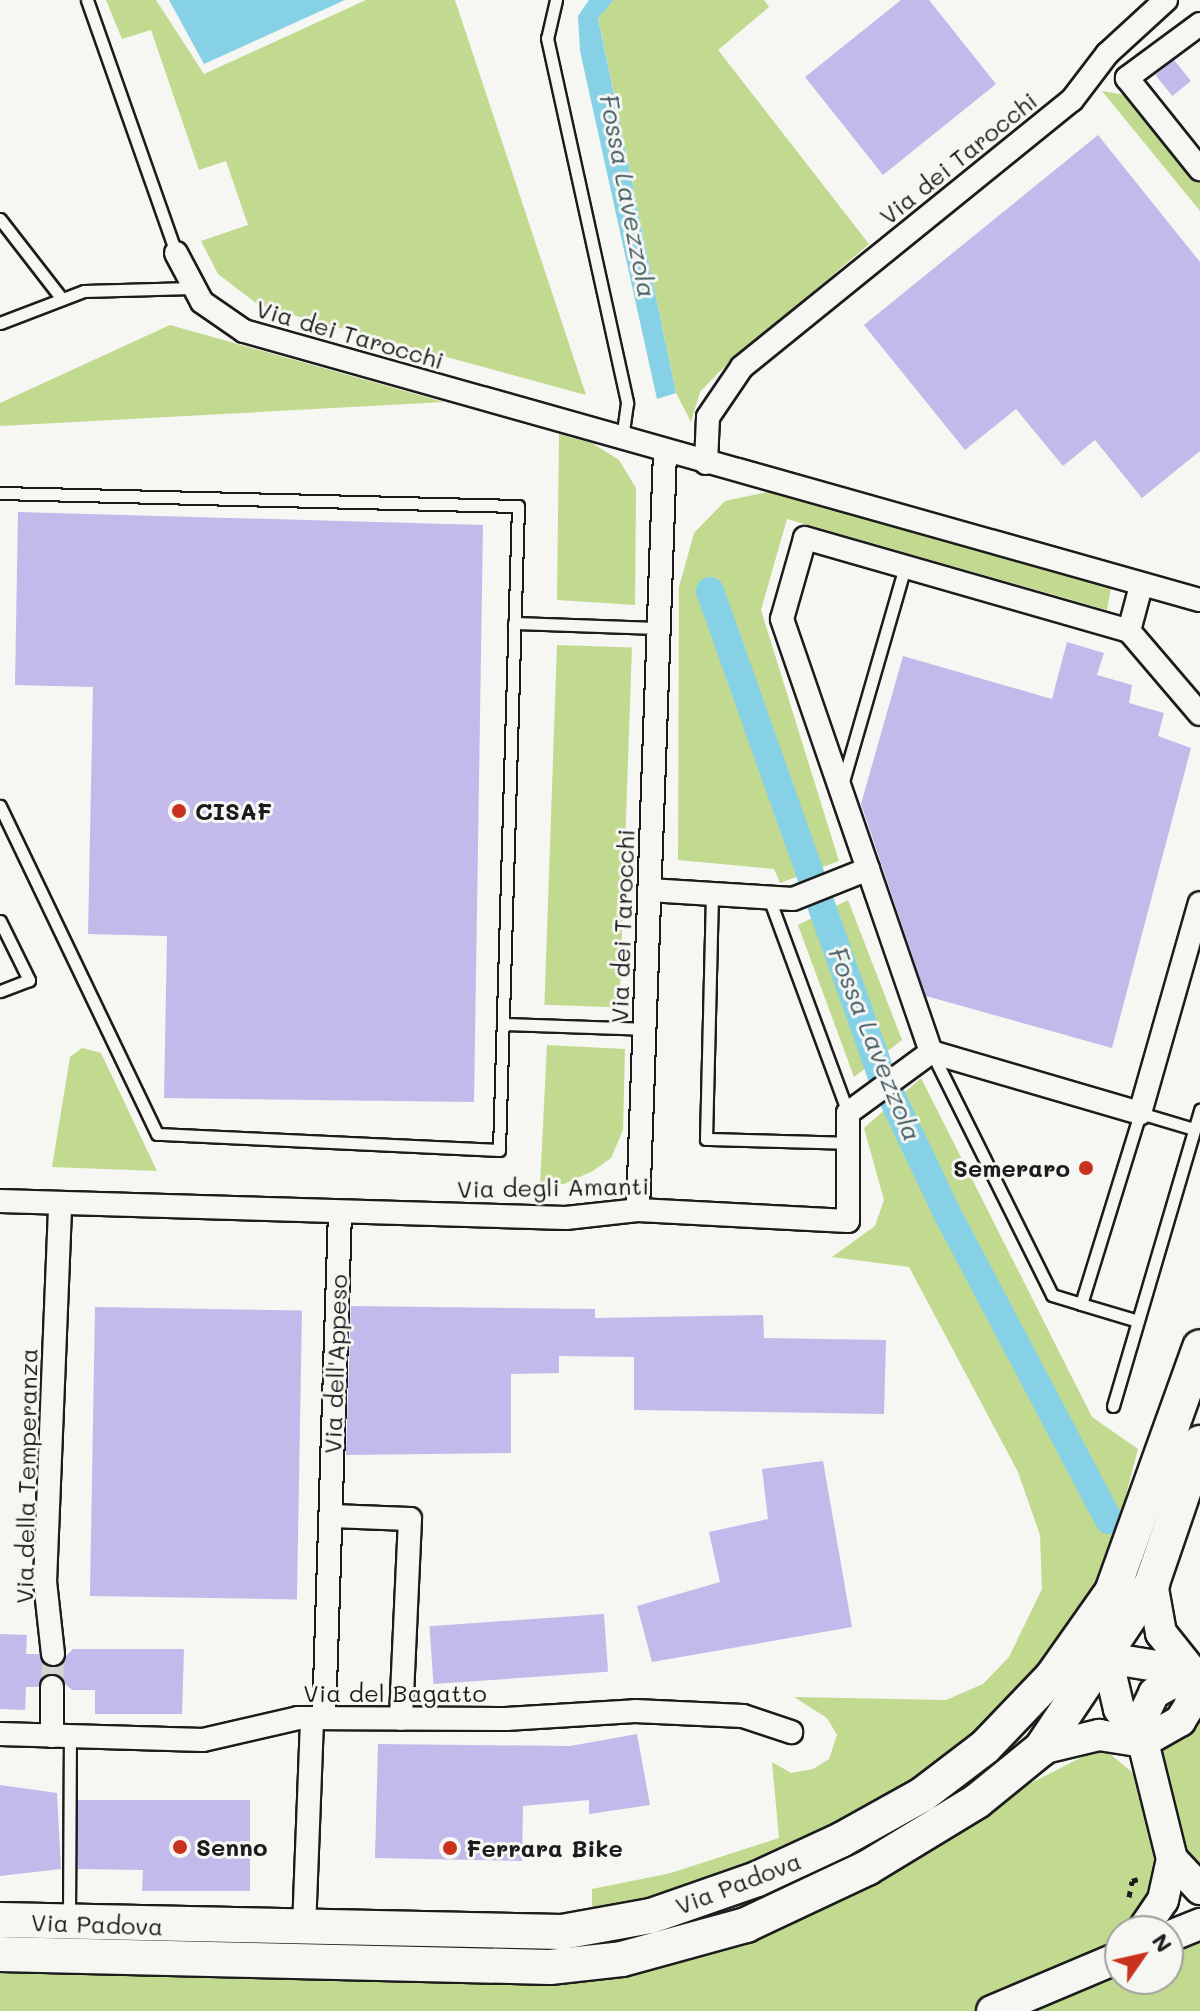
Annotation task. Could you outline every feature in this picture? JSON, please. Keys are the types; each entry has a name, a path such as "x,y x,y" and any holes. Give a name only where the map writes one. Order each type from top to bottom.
{"main road":[{"name":"Via Padova","path":"0,1920 304,1929 564,1949 757,1879 922,1795 1025,1708 1112,1592 1198,1359"},
{"name":"Via Padova","path":"0,1954 303,1964 564,1949 704,1939 787,1907 977,1801 1041,1749 1107,1658 1152,1583 1200,1443"},
{"path":"1079,1638 1107,1658"},
{"name":"Via dell'Appeso","path":"303,1964 304,1929"}],"street":[{"name":"Via dei Tarocchi","path":"706,463 708,417 742,367 1072,100 1107,54 1166,0"},
{"path":"1127,78 1200,24"},
{"path":"1107,54 1200,169"},
{"name":"Via dei Tarocchi","path":"176,253 192,288 213,313 244,331 1175,596 1200,600"},
{"name":"Via dei Tarocchi","path":"638,1210 665,452"},
{"path":"931,1052 782,619 805,538 1129,631 1200,714"},
{"path":"1129,631 1141,586"},
{"name":"Via dei Tarocchi","path":"1175,596 1200,616"},
{"path":"649,890 793,899 868,869"},
{"path":"931,1052 1140,1113 1200,903"},
{"path":"848,1113 931,1052"},
{"name":"Via degli Amanti","path":"0,1201 566,1218 638,1210 848,1221 848,1113"},
{"name":"Via della Temperanza","path":"53,1654 45,1582 60,1203"},
{"name":"Via dell'Appeso","path":"304,1929 331,1516 340,1212"},
{"path":"331,1516 410,1519 401,1719"},
{"path":"1152,1583 1161,1633 1198,1679"},
{"path":"1143,1742 1119,1709 1107,1658 1198,1679"},
{"path":"1153,1915 1163,1900 1172,1859 1143,1742 1147,1703 1170,1680 1198,1679"},
{"path":"52,1687 61,1736"},
{"name":"Via del Bagatto","path":"0,1734 203,1740 318,1718 401,1719 635,1711 743,1716 791,1732"},
{"path":"1041,1749 1099,1735 1143,1742"},
{"path":"1172,1859 1200,1889"},
{"path":"992,2011 1104,1963"}],"lane":[{"name":"Via dei Tarocchi","path":"87,0 176,253"},
{"path":"556,0 547,38 627,403 622,440"},
{"path":"0,219 62,299"},
{"path":"0,323 102,287 192,288"},
{"path":"0,493 518,506 499,1150 157,1134 0,806"},
{"path":"841,790 905,567"},
{"path":"514,623 658,628"},
{"path":"712,894 706,1139 848,1143"},
{"path":"769,897 848,1113"},
{"path":"0,921 29,980 0,991"},
{"path":"503,1024 644,1029"},
{"path":"931,1052 1052,1295 1138,1321"},
{"path":"1113,1406 1200,1110"},
{"path":"1081,1304 1140,1113 1194,1129"},
{"path":"61,1736 68,1923"}],"green space":[{"path":"106,0 156,0 204,74 366,0 455,0 586,395 260,306 218,274 201,241 248,225 226,161 199,170 151,30 122,39"},
{"path":"614,0 764,0 769,7 718,50 869,244 719,372 700,392 691,422 676,393 598,17"},
{"path":"1102,91 1131,96 1200,182 1200,211"},
{"path":"170,325 444,402 0,426 0,403"},
{"path":"559,434 592,443 619,460 636,488 635,605 557,600"},
{"path":"772,491 1111,588 1107,610 787,519 761,610 839,861 780,883 774,869 678,860 679,587 694,533 725,501"},
{"path":"557,645 632,648 619,1007 544,1005"},
{"path":"848,900 902,1040 854,1077 798,925"},
{"path":"547,1045 625,1049 623,1130 611,1158 593,1171 564,1184 540,1185"},
{"path":"82,1048 101,1053 157,1171 52,1167 70,1057"},
{"path":"921,1078 1092,1417 1138,1449 1110,1556 1077,1618 1026,1688 969,1746 898,1796 706,1886 592,1914 592,1889 671,1873 779,1838 772,1762 791,1773 813,1769 829,1759 837,1735 827,1718 794,1697 946,1700 983,1684 1009,1657 1042,1589 1040,1535 1018,1472 909,1267 832,1257 875,1226 884,1200 864,1128"},
{"path":"1198,1714 1200,1871 1181,1849 1156,1745"},
{"path":"1090,1753 1109,1753 1139,1778 1165,1862 1140,1915 1104,1915 1104,1995 1184,1995 1184,1936 1200,1930 1200,2011 0,2011 0,1967 560,1984 655,1968 786,1924 943,1844 1029,1784"}],"water":[{"path":"169,0 345,0 204,64"},
{"path":"589,0 614,0 598,18 676,393 657,399 580,51 578,16"}],"building":[{"path":"901,0 929,0 996,84 883,175 805,77"},
{"path":"1174,60 1191,81 1172,96 1155,75"},
{"path":"1098,135 1200,262 1200,451 1142,498 1095,440 1063,466 1016,409 965,450 864,325"},
{"path":"18,512 483,525 474,1102 164,1098 167,936 88,934 93,687 15,685"},
{"path":"1067,642 1104,653 1097,675 1132,685 1129,703 1164,713 1158,736 1191,748 1112,1048 926,996 861,804 903,656 1052,699"},
{"path":"351,1306 595,1309 595,1318 763,1315 764,1338 886,1340 884,1414 634,1410 634,1357 559,1356 559,1373 511,1374 511,1453 346,1455"},
{"path":"95,1307 302,1311 297,1600 90,1596"},
{"path":"823,1461 852,1627 652,1662 637,1606 720,1582 709,1532 768,1519 762,1469"},
{"path":"604,1614 608,1672 433,1684 429,1626"},
{"path":"0,1634 27,1635 26,1654 39,1654 54,1668 73,1649 184,1649 182,1714 95,1714 95,1690 72,1690 53,1673 38,1687 26,1687 25,1710 0,1709"},
{"path":"637,1734 650,1805 589,1814 589,1800 523,1806 522,1861 375,1858 378,1744 570,1746"},
{"path":"0,1785 57,1793 61,1869 0,1876"},
{"path":"78,1800 250,1800 250,1891 142,1891 143,1870 78,1869"}],"waterway":[{"name":"Fossa Lavezzola","path":"710,591 881,1074 948,1215 1109,1520"}],"tunnel":[{"path":"52,1687 53,1654"}],"place":[{"name":"CISAF","path":"179,811"},
{"name":"Semeraro","path":"1086,1168"},
{"name":"Senno","path":"180,1847"},
{"name":"Ferrara Bike","path":"450,1848"}]}
